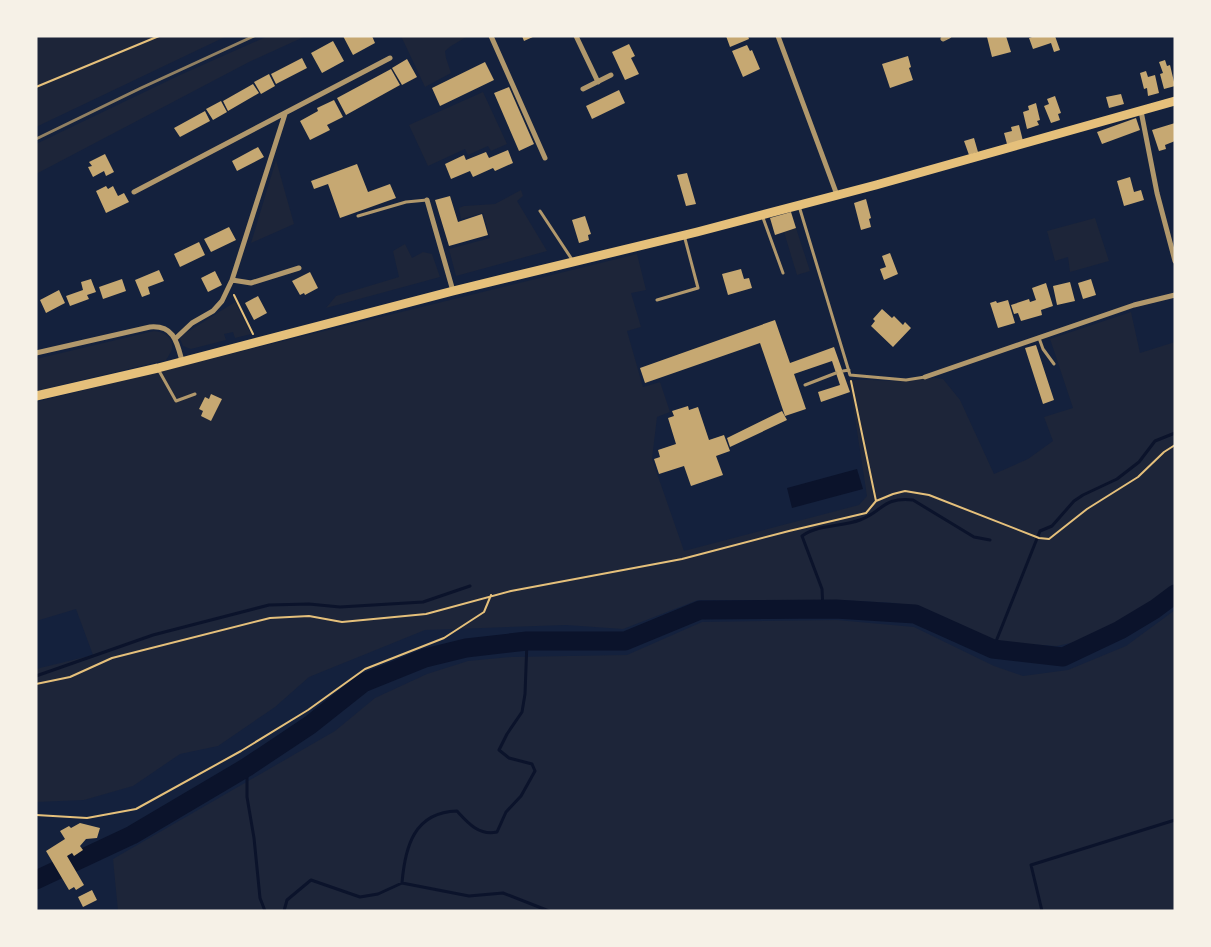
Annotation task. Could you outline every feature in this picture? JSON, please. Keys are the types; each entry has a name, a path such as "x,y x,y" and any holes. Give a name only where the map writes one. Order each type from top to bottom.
{"main road":[{"path":"36,396 158,368 453,291 684,235 1175,102"}],"street":[{"path":"491,36 545,158"},
{"path":"576,36 598,82"},
{"path":"778,36 837,195"},
{"path":"134,192 390,58"},
{"path":"583,89 611,75"},
{"path":"1141,111 1157,193 1175,261"},
{"path":"175,339 192,323 213,311 222,301 232,280 285,114"},
{"path":"426,200 453,291"},
{"path":"232,280 251,284 299,268"},
{"path":"925,377 1134,305 1175,295"},
{"path":"36,353 160,326 170,332 175,339 182,361"}],"lane":[{"path":"358,216 406,202 426,200"},
{"path":"799,205 850,375 906,380 925,377"},
{"path":"540,211 573,262"},
{"path":"762,214 783,273"},
{"path":"656,300 698,288 684,235"},
{"path":"1039,338 1043,349 1054,364"},
{"path":"158,368 176,401 195,394"},
{"path":"843,372 849,370"},
{"path":"805,385 836,374"}],"path":[{"path":"36,87 159,36"},
{"path":"227,289 233,291 254,336"},
{"path":"850,375 876,501"},
{"path":"36,684 70,677 121,656 270,618 309,616 342,622 426,614 491,596 682,559 789,530 866,513 876,501 905,491 929,495 1039,538 1049,539 1086,509 1138,477 1164,452 1175,445"},
{"path":"36,815 87,818 136,809 241,751 308,710 365,669 444,638 484,612 491,596"}],"shaded area":[{"path":"36,36 227,36 36,127"},
{"path":"268,36 306,36 249,62 36,174 36,144 180,75"},
{"path":"401,36 468,36 445,51 451,73 425,87"},
{"path":"483,92 507,144 491,151 488,146 468,155 465,149 428,166 409,125"},
{"path":"276,160 294,224 251,243"},
{"path":"521,190 523,196 517,201 547,251 456,276 449,249 490,238 483,213 461,219 459,208 495,204"},
{"path":"1095,218 1109,261 1070,272 1068,257 1055,261 1047,231"},
{"path":"796,228 810,271 797,275 784,232"},
{"path":"405,244 412,258 423,252 432,254 440,277 326,308 336,296 399,277 393,251"},
{"path":"637,254 646,290 631,293 641,327 627,331 643,387 660,382 670,412 657,417 652,459 684,551 859,505 867,496 848,381 943,379 960,400 994,474 1028,459 1053,441 1044,417 1073,408 1050,339 1131,312 1140,353 1175,342 1175,583 1146,606 1097,634 1057,646 989,642 922,608 895,603 837,600 698,600 623,629 566,625 425,630 309,677 275,707 218,746 180,754 133,786 84,800 36,802 36,669 93,655 76,609 36,621 36,402"},
{"path":"235,302 251,334 235,338 233,332 224,334 226,340 191,349 183,346 180,339 184,334"},
{"path":"154,331 170,338 172,349 166,360 36,391 36,359"},
{"path":"857,469 863,489 792,508 787,488"},
{"path":"1175,610 1175,911 118,911 113,859 335,731 375,698 427,674 468,661 511,657 627,655 702,622 837,620 914,627 994,666 1023,676 1068,670 1126,646"}],"building":[{"path":"343,36 372,36 375,43 353,55"},
{"path":"522,36 535,36 524,41"},
{"path":"726,36 748,36 749,39 730,47"},
{"path":"1006,36 1011,52 992,57 987,37"},
{"path":"1035,36 1055,36 1060,50 1054,52 1051,43 1033,49 1029,38"},
{"path":"333,41 344,61 322,73 311,53"},
{"path":"629,44 635,56 631,58 639,74 625,80 612,52"},
{"path":"747,45 750,51 752,50 760,69 743,77 732,51"},
{"path":"908,56 913,80 890,88 882,64"},
{"path":"302,58 307,68 276,84 271,74"},
{"path":"407,59 417,77 402,85 392,68"},
{"path":"1165,60 1167,66 1170,65 1175,86 1164,89 1160,74 1163,73 1159,62"},
{"path":"485,62 494,80 440,106 432,88"},
{"path":"391,69 400,85 346,115 337,98"},
{"path":"1146,71 1148,77 1155,75 1159,93 1148,96 1147,88 1144,89 1140,73"},
{"path":"269,74 275,86 261,94 254,82"},
{"path":"253,84 259,93 228,111 223,101"},
{"path":"509,87 534,144 519,151 494,93"},
{"path":"619,90 625,103 592,119 586,106"},
{"path":"1121,94 1124,104 1109,108 1106,97"},
{"path":"1055,96 1061,113 1058,114 1060,120 1051,123 1044,106 1049,104 1047,99"},
{"path":"334,100 343,117 327,125 330,130 310,140 300,121 318,111 317,108"},
{"path":"221,101 227,112 213,120 206,109"},
{"path":"1036,103 1040,120 1037,121 1039,125 1027,129 1023,112 1029,110 1028,106"},
{"path":"205,111 210,121 180,137 174,128"},
{"path":"1136,118 1140,130 1102,144 1097,132"},
{"path":"1175,123 1175,141 1165,145 1166,149 1159,151 1152,130"},
{"path":"1019,125 1023,141 1007,144 1004,133 1012,131 1011,127"},
{"path":"974,138 978,152 969,155 964,141"},
{"path":"258,147 264,157 237,171 232,161"},
{"path":"508,150 513,163 495,171 493,168 473,177 470,171 451,179 445,164 464,155 466,160 486,152 489,158"},
{"path":"105,154 114,172 106,176 104,171 93,177 88,167 92,166 89,162"},
{"path":"357,164 368,192 390,184 396,198 340,218 328,184 314,189 311,181"},
{"path":"687,173 696,204 686,206 677,175"},
{"path":"1130,177 1134,192 1141,190 1144,200 1124,206 1117,181"},
{"path":"106,186 108,189 113,186 118,196 124,193 129,202 106,213 96,191"},
{"path":"450,196 458,222 482,214 488,235 449,246 435,200"},
{"path":"866,199 871,218 869,219 871,227 861,230 854,203"},
{"path":"791,212 796,228 775,235 770,218"},
{"path":"585,216 591,234 588,235 589,240 579,243 572,220"},
{"path":"229,227 236,240 211,252 204,239"},
{"path":"199,242 205,255 180,267 174,254"},
{"path":"890,253 898,274 884,280 880,269 886,267 882,256"},
{"path":"741,269 744,279 749,278 752,288 728,295 722,274"},
{"path":"159,270 164,281 148,287 150,294 142,297 135,280"},
{"path":"215,271 222,285 208,292 201,278"},
{"path":"310,272 318,288 305,295 304,293 300,295 292,281"},
{"path":"91,279 96,292 87,295 89,299 70,306 66,296 83,290 81,282"},
{"path":"122,279 126,291 103,299 99,287"},
{"path":"1091,279 1096,295 1083,299 1078,283"},
{"path":"1070,282 1075,301 1057,305 1053,286"},
{"path":"1046,283 1053,306 1041,310 1042,315 1021,321 1018,313 1014,314 1011,305 1029,299 1030,302 1036,300 1032,288"},
{"path":"59,290 65,303 46,313 40,300"},
{"path":"258,296 267,313 254,320 245,303"},
{"path":"1008,300 1015,323 998,328 990,303"},
{"path":"882,309 892,318 894,316 903,325 905,322 911,328 893,347 871,326 875,321 873,319"},
{"path":"775,320 790,363 834,347 850,392 821,402 818,392 840,385 832,361 794,374 806,409 785,416 760,343 645,383 640,368"},
{"path":"1036,345 1054,400 1043,404 1025,348"},
{"path":"211,394 222,399 211,421 201,416 203,411 199,409 205,397 209,399"},
{"path":"688,406 689,410 698,407 709,440 724,435 730,451 716,456 723,475 691,486 684,466 659,474 654,459 660,457 658,450 676,444 668,418 674,416 672,411"},
{"path":"782,411 787,420 730,447 727,438"},
{"path":"80,823 100,828 97,838 86,839 80,846 83,850 74,856 72,853 67,856 84,885 76,890 74,887 69,890 46,851 65,839 60,831"},
{"path":"92,890 97,900 83,907 78,897"}],"waterway":[{"path":"993,649 1040,531 1052,526 1074,501 1117,479 1139,462 1155,441 1175,433"},
{"path":"823,609 822,589 802,536 816,529 860,520 895,501 913,500 974,537 990,540"},
{"path":"36,676 153,635 269,605 309,604 340,607 423,602 470,586"},
{"path":"36,880 132,835 247,767 310,725 363,683 425,658 466,648 527,641 625,641 700,610 836,609 915,614 993,649 1063,657 1120,630 1155,609 1175,594"},
{"path":"402,883 409,845 421,825 442,813 457,811 474,828 485,832 497,832 506,812 521,796 535,771 532,764 509,758 499,750 522,712 525,694 527,641"},
{"path":"247,767 247,797 254,838 260,898 265,911"},
{"path":"1042,911 1031,865 1175,820"},
{"path":"284,911 287,900 311,880 360,897 378,894 402,883 469,896 503,893 549,911"}],"railway":[{"path":"36,139 254,36"}]}
